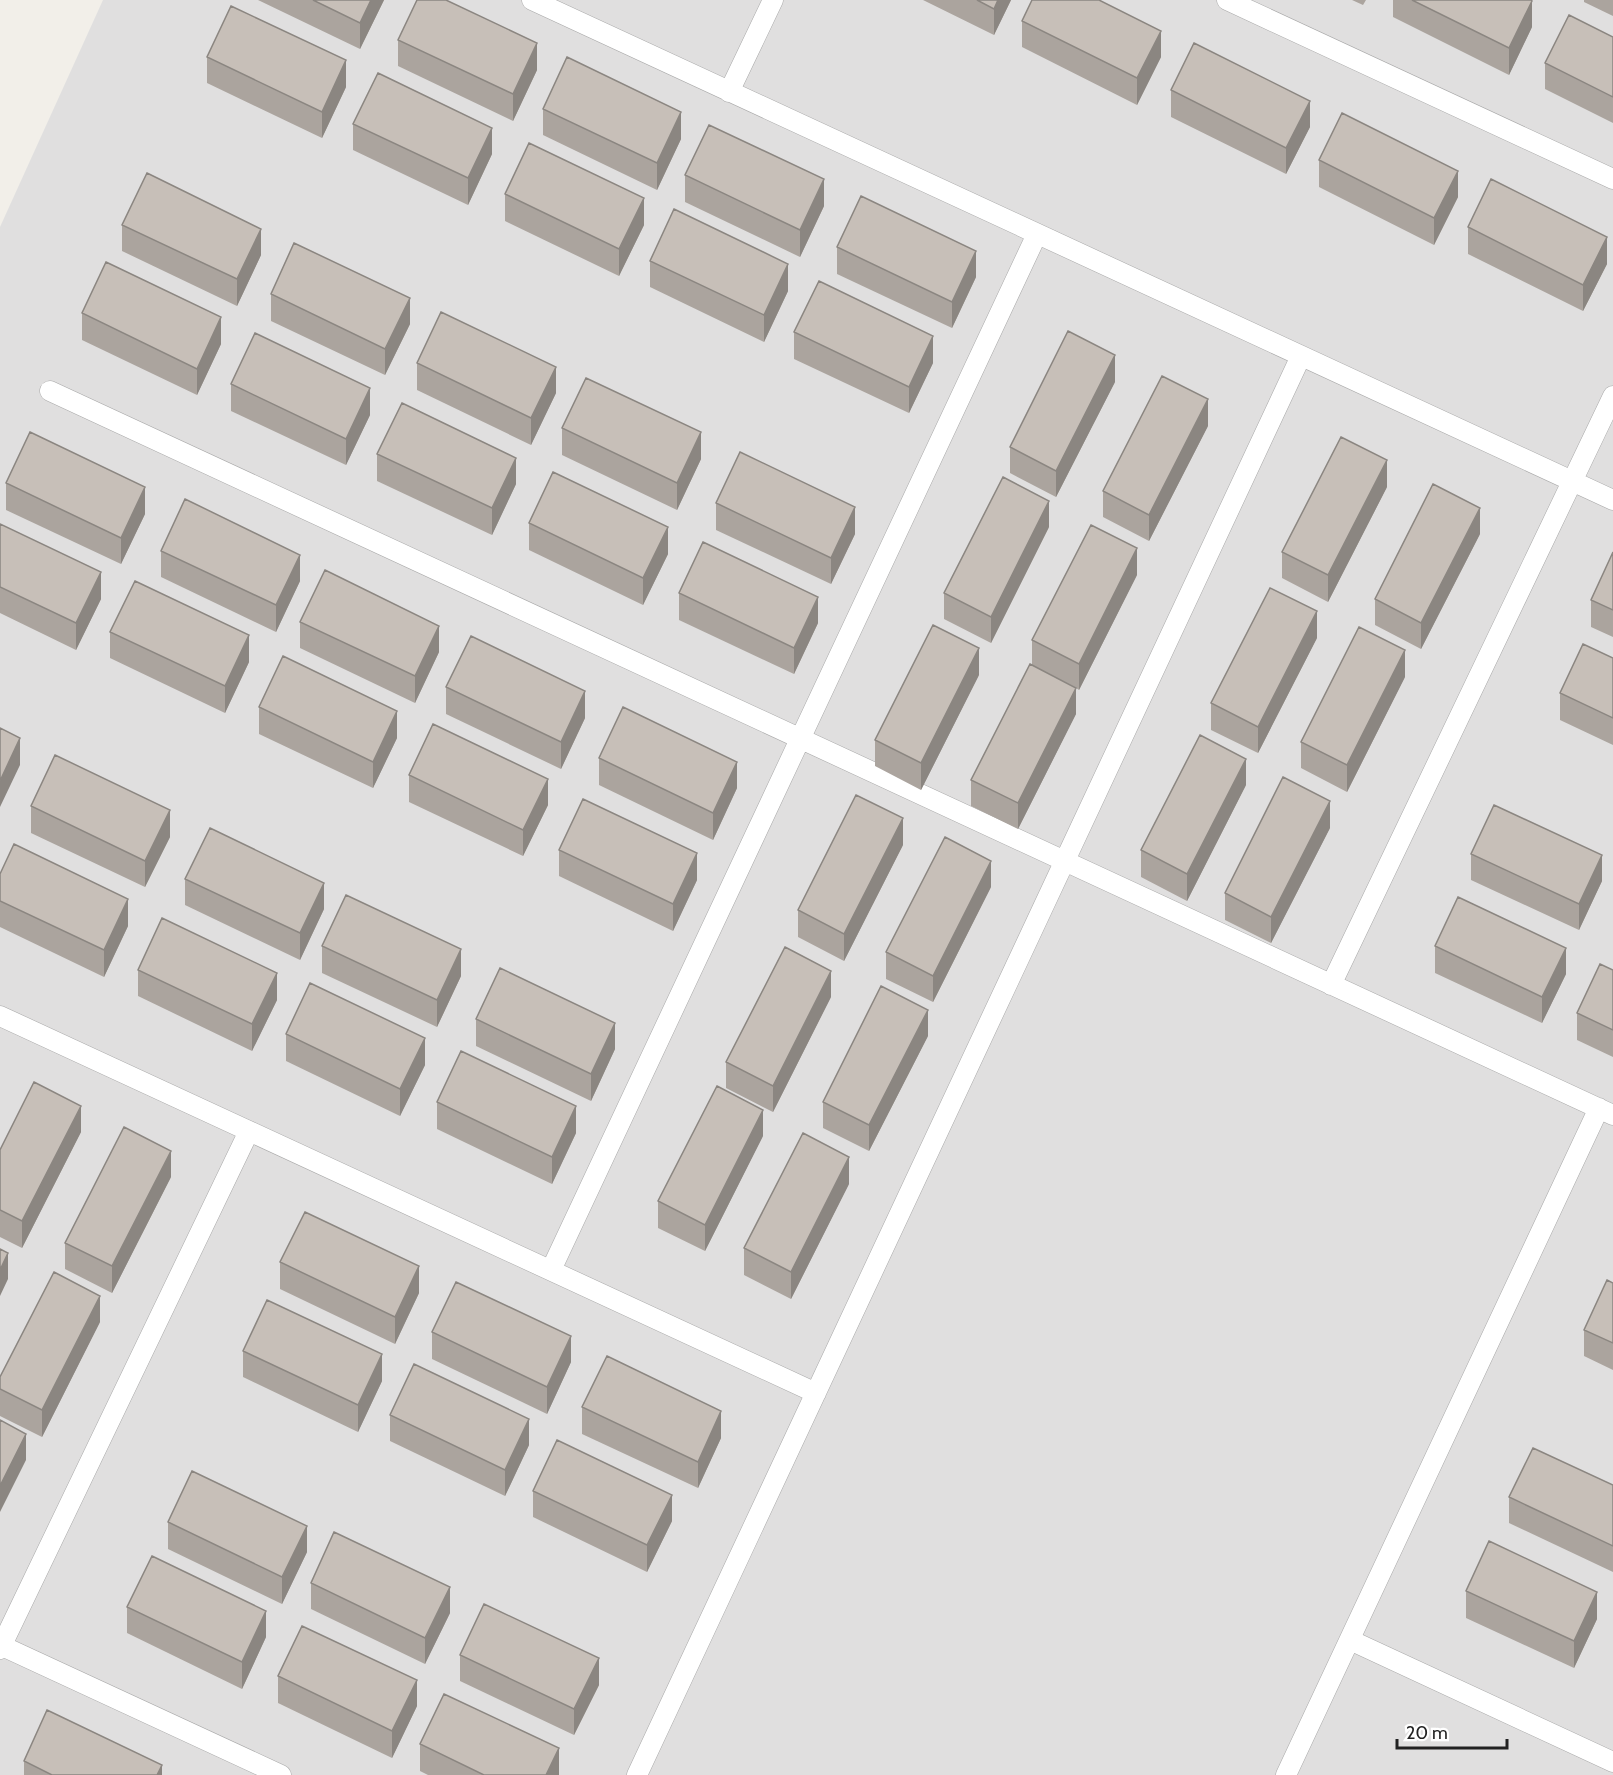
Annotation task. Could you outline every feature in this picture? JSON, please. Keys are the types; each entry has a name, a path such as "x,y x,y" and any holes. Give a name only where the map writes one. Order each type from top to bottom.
{"lane":[{"path":"532,0 1613,500"},
{"path":"729,92 773,0"},
{"path":"1227,0 1613,178"},
{"path":"551,1270 1037,234"},
{"path":"637,1775 1301,356"},
{"path":"50,391 1606,1112 1286,1775"},
{"path":"1331,985 1613,396"},
{"path":"0,1016 816,1393"},
{"path":"249,1131 0,1647 281,1775"},
{"path":"1350,1640 1613,1762"}],"shaded area":[{"path":"103,0 1613,0 1613,1775 0,1775 0,227"}],"building":[{"path":"313,0 371,0 360,23"},
{"path":"417,0 446,0 537,43 513,94 398,40"},
{"path":"977,0 998,0 994,9"},
{"path":"1032,0 1099,0 1161,31 1137,78 1022,21"},
{"path":"1412,0 1531,0 1532,1 1509,48"},
{"path":"231,6 346,60 322,112 207,57"},
{"path":"1569,15 1613,37 1613,97 1545,63"},
{"path":"1194,43 1310,101 1286,148 1171,90"},
{"path":"567,57 681,112 657,163 543,109"},
{"path":"378,73 492,128 468,178 353,124"},
{"path":"1342,113 1458,171 1434,218 1319,160"},
{"path":"709,125 824,179 800,230 685,175"},
{"path":"529,143 644,198 619,249 505,194"},
{"path":"147,173 261,229 237,279 122,225"},
{"path":"1491,179 1607,237 1583,285 1468,227"},
{"path":"861,196 976,251 952,302 837,247"},
{"path":"674,209 788,264 764,315 650,261"},
{"path":"294,243 410,298 385,349 271,294"},
{"path":"106,262 221,317 197,369 82,313"},
{"path":"819,281 933,336 909,387 794,332"},
{"path":"441,312 556,367 531,418 417,363"},
{"path":"1068,331 1115,355 1056,471 1010,447"},
{"path":"255,333 370,388 346,439 231,384"},
{"path":"1162,376 1208,399 1149,515 1103,491"},
{"path":"586,378 701,432 677,483 562,428"},
{"path":"402,403 516,458 492,508 377,454"},
{"path":"30,432 145,487 121,538 6,483"},
{"path":"1341,437 1387,460 1328,575 1282,552"},
{"path":"740,452 855,507 831,558 716,503"},
{"path":"553,472 668,527 643,578 529,523"},
{"path":"1003,477 1049,501 991,617 944,593"},
{"path":"1433,484 1480,508 1421,623 1375,599"},
{"path":"185,499 300,555 276,605 161,551"},
{"path":"0,524 101,572 76,623 0,587"},
{"path":"1091,525 1137,548 1079,664 1032,640"},
{"path":"703,542 818,597 794,648 679,593"},
{"path":"1613,552 1613,610 1591,600"},
{"path":"325,570 439,626 415,676 300,622"},
{"path":"135,581 249,635 225,686 110,632"},
{"path":"1270,588 1317,611 1258,727 1211,703"},
{"path":"933,625 979,648 921,763 875,740"},
{"path":"1359,627 1405,650 1347,765 1301,742"},
{"path":"471,636 585,691 561,742 446,687"},
{"path":"1583,644 1613,658 1613,718 1560,693"},
{"path":"283,656 397,711 373,762 259,707"},
{"path":"1030,664 1076,688 1018,803 971,780"},
{"path":"623,707 737,762 713,813 599,758"},
{"path":"433,724 548,779 523,830 409,775"},
{"path":"0,728 20,738 0,781"},
{"path":"1200,735 1246,759 1187,874 1141,850"},
{"path":"55,755 170,810 145,861 31,806"},
{"path":"1283,777 1330,801 1271,917 1225,893"},
{"path":"856,795 903,818 844,934 798,910"},
{"path":"583,799 697,853 673,904 559,850"},
{"path":"1494,805 1602,855 1579,904 1471,854"},
{"path":"210,828 324,883 300,933 185,879"},
{"path":"945,837 991,861 933,976 886,952"},
{"path":"14,844 128,899 104,950 0,901 0,874"},
{"path":"346,895 461,949 437,1000 322,946"},
{"path":"1458,897 1566,948 1542,997 1435,946"},
{"path":"162,918 277,973 252,1024 138,970"},
{"path":"785,947 831,971 773,1086 726,1062"},
{"path":"1600,964 1613,970 1613,1030 1577,1013"},
{"path":"500,968 615,1023 591,1074 476,1019"},
{"path":"310,983 425,1038 400,1089 286,1034"},
{"path":"881,986 928,1010 869,1125 823,1102"},
{"path":"461,1051 576,1106 552,1157 437,1102"},
{"path":"34,1082 81,1106 22,1221 0,1210 0,1150"},
{"path":"717,1086 763,1110 705,1225 658,1201"},
{"path":"124,1127 171,1151 112,1266 65,1243"},
{"path":"803,1133 849,1157 791,1272 744,1248"},
{"path":"305,1212 419,1266 395,1317 280,1262"},
{"path":"0,1249 8,1253 0,1270"},
{"path":"54,1272 100,1296 42,1410 0,1389 0,1377"},
{"path":"1607,1280 1613,1283 1613,1343 1584,1330"},
{"path":"456,1282 571,1336 547,1387 432,1332"},
{"path":"267,1300 382,1354 358,1405 243,1351"},
{"path":"607,1356 721,1411 698,1462 582,1407"},
{"path":"414,1364 529,1419 505,1470 390,1415"},
{"path":"0,1420 26,1434 0,1486"},
{"path":"557,1440 672,1495 647,1545 533,1491"},
{"path":"1533,1448 1613,1485 1613,1546 1509,1497"},
{"path":"192,1471 307,1526 282,1577 168,1522"},
{"path":"334,1532 450,1587 425,1638 311,1583"},
{"path":"1489,1541 1597,1592 1574,1641 1466,1591"},
{"path":"152,1556 266,1611 242,1662 127,1607"},
{"path":"484,1604 599,1658 574,1709 460,1655"},
{"path":"302,1626 417,1680 392,1731 278,1676"},
{"path":"444,1694 559,1748 546,1775 484,1775 420,1744"},
{"path":"47,1710 162,1765 157,1775 52,1775 24,1761"}]}
